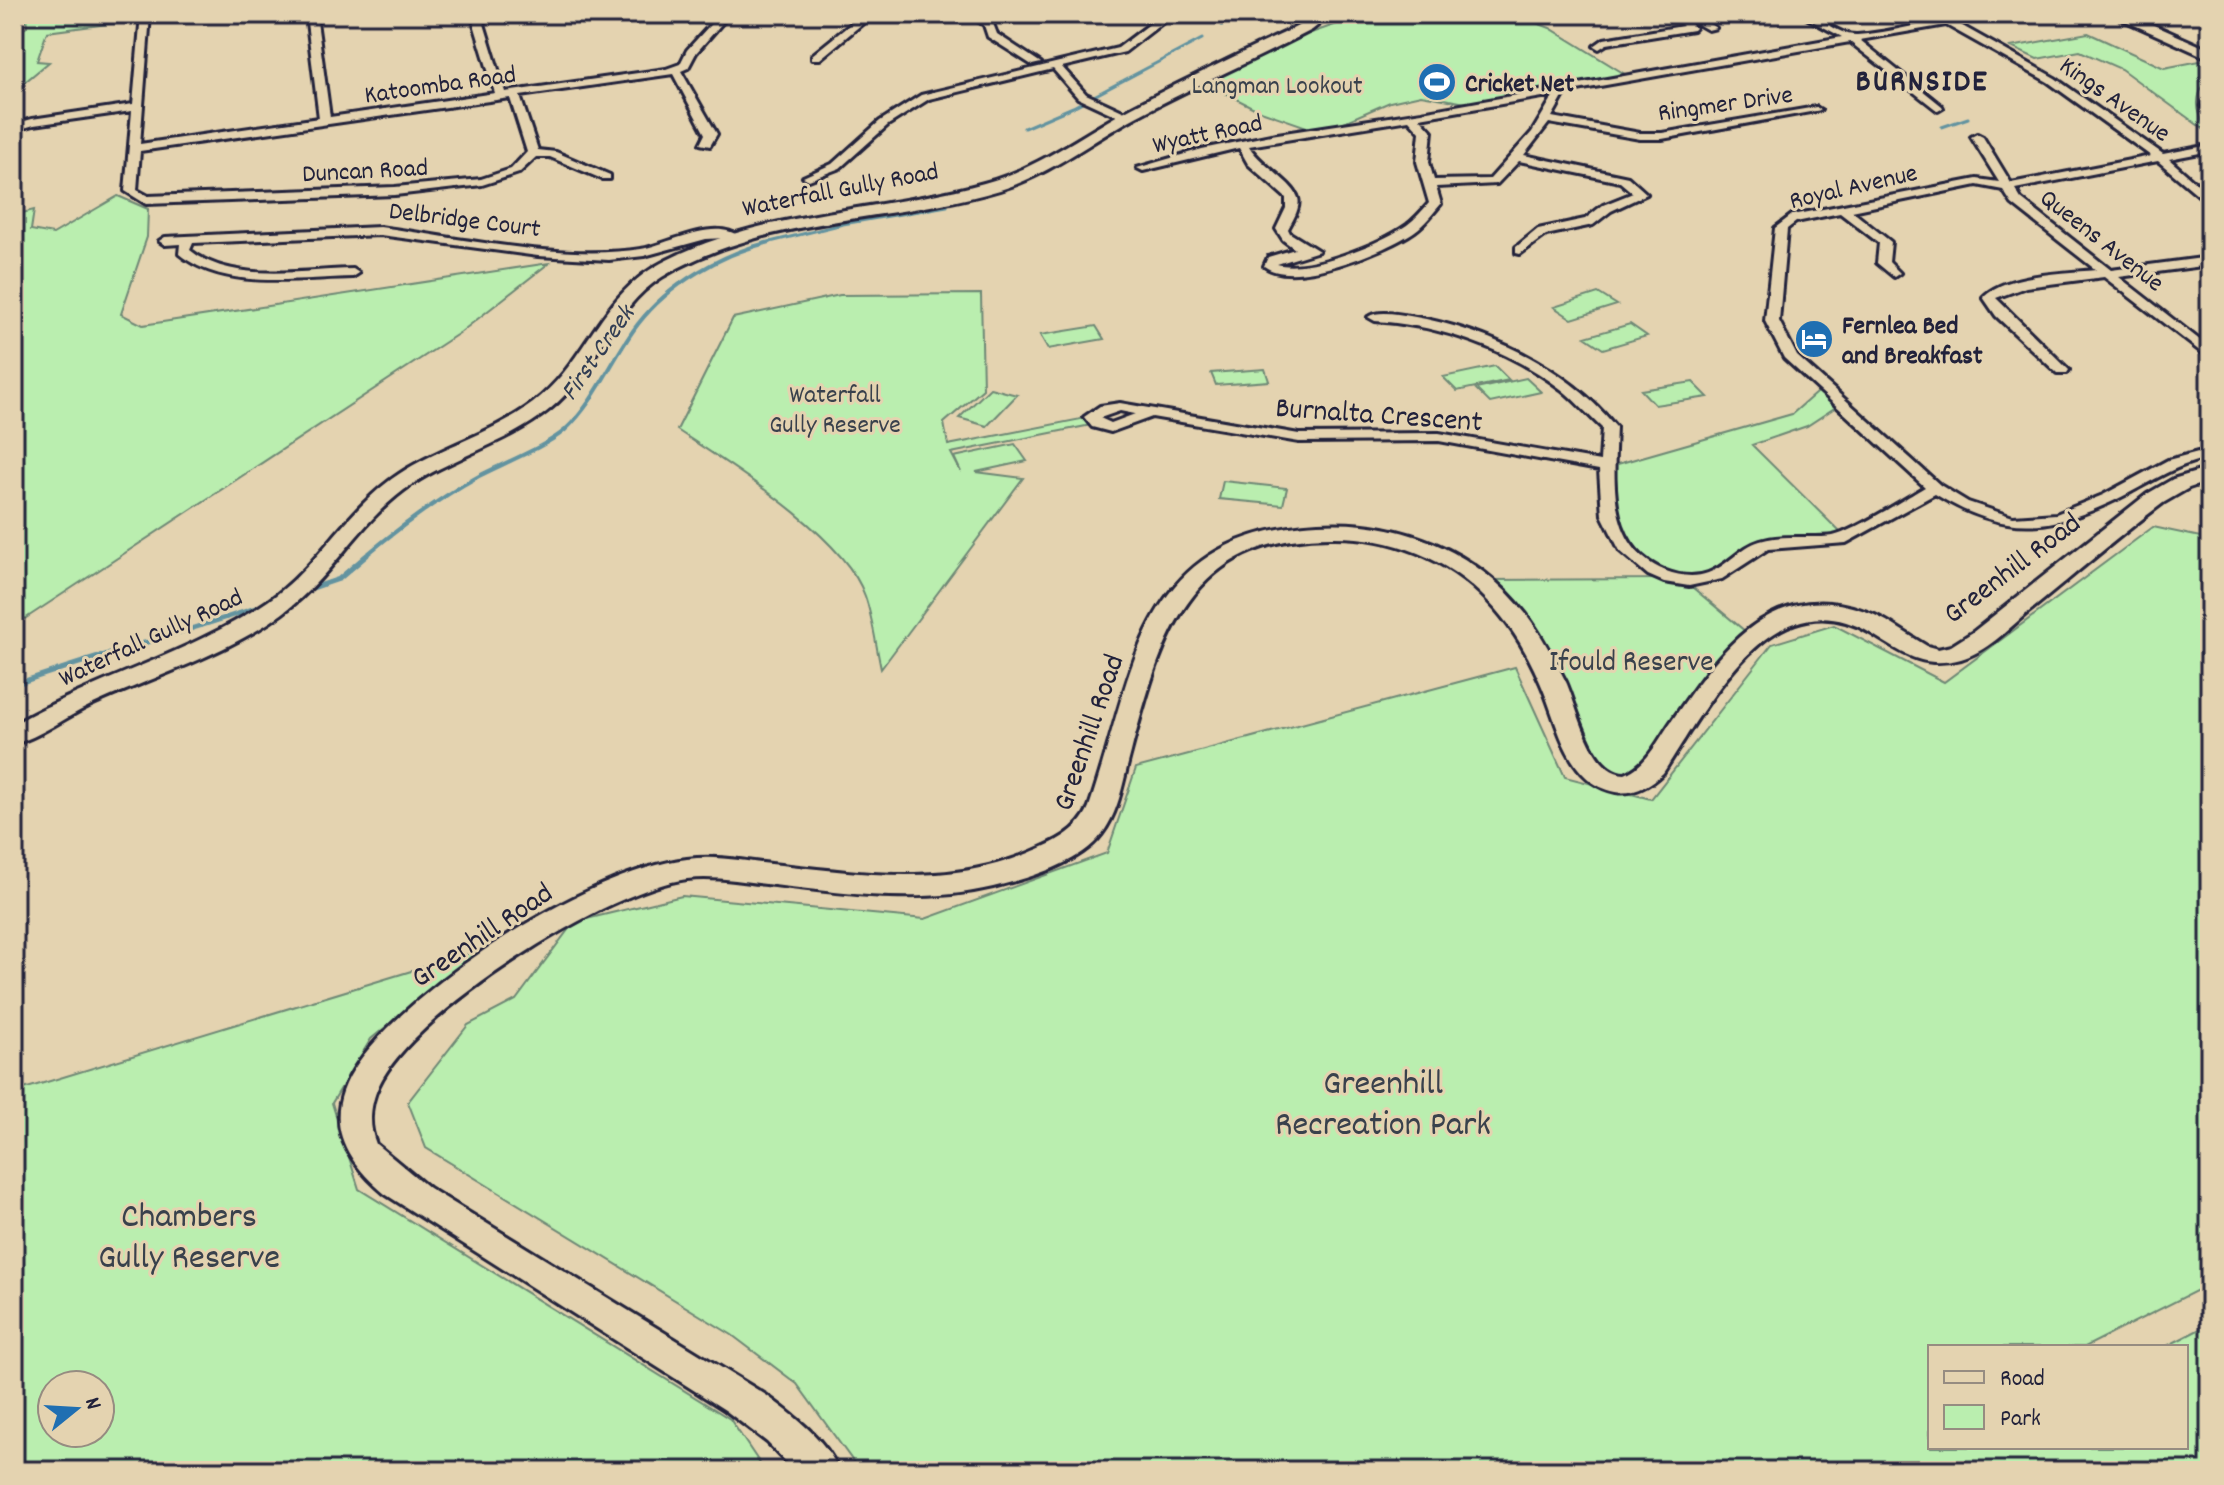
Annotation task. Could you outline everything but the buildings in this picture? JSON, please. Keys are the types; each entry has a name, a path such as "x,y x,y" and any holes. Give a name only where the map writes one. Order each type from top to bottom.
{"main road":[{"name":"Waterfall Gully Road","path":"14,735 89,694 220,639 269,612 309,578 387,492 408,478 520,421 543,405 593,351 628,295 638,285 678,261 734,237 841,212 993,187 1025,174 1125,116 1211,75 1325,14"},
{"path":"2117,14 2210,55"},
{"name":"Greenhill Road","path":"820,1471 778,1427 696,1371 429,1206 379,1169 357,1141 356,1102 365,1076 381,1053 430,1006 510,950 608,892 650,877 687,869 718,868 880,886 946,887 1005,873 1070,847 1096,825 1150,655 1179,594 1212,565 1263,541 1321,530 1370,532 1405,539 1463,564 1502,599 1535,645 1585,759 1600,776 1619,784 1631,784 1641,781 1654,767 1731,660 1766,625 1808,610 1845,609 1870,619 1921,654 1939,657 1957,653 1991,631 2158,494 2190,478 2204,465"}],"street":[{"path":"134,148 148,14"},
{"path":"311,14 325,122"},
{"path":"476,14 533,153 552,154 606,177"},
{"path":"706,144 711,134 676,70 684,66 691,52 725,14"},
{"path":"816,57 869,14"},
{"path":"972,14 989,23 992,35 1036,63"},
{"path":"809,177 836,166 884,123 925,97 1121,50 1169,14"},
{"path":"1599,46 1604,42 1690,28 1677,14"},
{"path":"1687,14 1711,28"},
{"path":"1804,14 1851,38 1938,108"},
{"name":"Wyatt Road","path":"1143,168 1220,148 1321,132 1345,123 1412,116 1989,14"},
{"path":"989,23 999,15"},
{"name":"Kings Avenue","path":"1947,21 2020,59 2163,156 2210,201"},
{"path":"1055,66 1087,99 1125,116"},
{"name":"Katoomba Road","path":"134,148 676,70"},
{"path":"1428,184 1493,182 1518,157 1547,119 1563,89"},
{"path":"2210,99 2207,106 2210,112"},
{"path":"14,128 32,122 136,107"},
{"name":"Ringmer Drive","path":"1547,119 1640,136 1662,136 1816,110"},
{"path":"1307,249 1272,260 1270,266 1286,271 1348,257 1410,229 1435,204 1423,162 1426,131 1412,116"},
{"name":"Queens Avenue","path":"1977,137 2016,201 2210,355"},
{"path":"1243,146 1252,162 1289,193 1293,203 1282,229 1289,239 1307,249 1348,257"},
{"name":"Duncan Road","path":"134,148 131,191 146,200 395,191 482,182 515,171 533,153"},
{"name":"Royal Avenue","path":"2204,465 2179,459 2075,514 2043,523 1992,518 1955,502 1935,488 1791,358 1772,321 1781,228 1792,219 1977,182 2009,187 2210,148"},
{"path":"1518,157 1624,179 1641,194 1607,208 1589,222 1542,232 1520,250"},
{"path":"1842,209 1885,242 1883,263 1894,273"},
{"name":"Delbridge Court","path":"165,241 380,231 538,252 609,256 644,252 705,235 726,234 734,237"},
{"path":"188,240 183,251 190,259 243,275 305,278 353,273"},
{"path":"2062,370 1990,302 1992,293 2010,287 2210,261"},
{"path":"1375,317 1408,319 1484,342 1524,360 1565,385 1609,427 1607,497 1615,530 1637,562 1649,571 1678,581 1708,579 1720,574 1756,546 1840,540 1935,488"},
{"name":"Burnalta Crescent","path":"1149,413 1299,438 1439,437 1607,467"}],"green space":[{"path":"26,14 145,14 145,19 47,32 37,61 49,62 14,91 14,34 27,27"},
{"name":"Langman Lookout","path":"1393,14 1513,14 1550,28 1628,76 1477,105 1421,95 1390,102 1321,132 1258,110 1207,84 1276,45 1343,22"},
{"path":"2088,33 2164,68 2205,60 2210,62 2198,99 2206,131 2121,69 2080,51 2037,59 2011,47"},
{"path":"118,196 148,209 147,237 121,314 143,325 549,263 461,332 14,626 14,215 34,210 31,230 53,234"},
{"path":"1598,293 1617,305 1572,319 1554,307"},
{"name":"Waterfall Gully Reserve","path":"981,294 983,389 944,423 948,445 1091,417 1096,424 951,453 961,472 954,457 1015,444 1027,461 976,472 1023,478 881,669 865,596 853,573 834,549 811,526 755,482 677,430 733,318 840,295"},
{"path":"1630,324 1647,336 1603,349 1585,337"},
{"path":"1096,326 1104,339 1048,349 1040,335"},
{"path":"1495,366 1509,380 1457,391 1443,377"},
{"path":"1265,369 1269,381 1216,385 1211,373"},
{"path":"1526,378 1541,392 1490,403 1476,389"},
{"path":"1693,382 1708,397 1655,405 1641,390"},
{"name":"Ifould Reserve","path":"1824,386 1842,403 1807,426 1752,445 1845,537 1766,544 1731,565 1686,582 1752,637 1641,781 1600,776 1548,671 1483,580 1664,579 1621,540 1607,467 1792,414"},
{"path":"990,388 1017,395 987,426 959,418"},
{"path":"1223,481 1287,488 1283,505 1219,499"},
{"name":"Greenhill Recreation Park","path":"2153,527 2210,539 2210,1284 2089,1345 1928,1345 1928,1449 2188,1449 2188,1345 2169,1345 2210,1324 2210,1471 860,1471 797,1384 732,1335 426,1148 408,1102 468,1025 516,1000 574,922 682,896 925,919 1107,853 1136,768 1515,667 1565,777 1651,799 1772,644 1834,625 1944,682"},
{"name":"Chambers Gully Reserve","path":"500,944 431,990 371,1039 332,1103 359,1189 730,1419 765,1471 14,1471 14,1092"}],"waterway":[{"name":"First Creek","path":"1222,25 1242,14"},
{"name":"First Creek","path":"1024,128 1073,107 1202,39"},
{"path":"1942,127 1968,118"},
{"name":"First Creek","path":"769,242 843,224 947,206"},
{"name":"First Creek","path":"364,557 449,494 565,430 586,406 638,324 665,296 697,272 733,254 769,242"},
{"name":"First Creek","path":"762,244 769,242"},
{"name":"First Creek","path":"307,590 339,579 367,555"},
{"name":"First Creek","path":"14,685 264,605"}],"place":[{"name":"Cricket Net","path":"1437,82"},
{"name":"Fernlea Bed and Breakfast","path":"1814,339"}],"district":[{"name":"BURNSIDE","path":"1922,79"}]}
